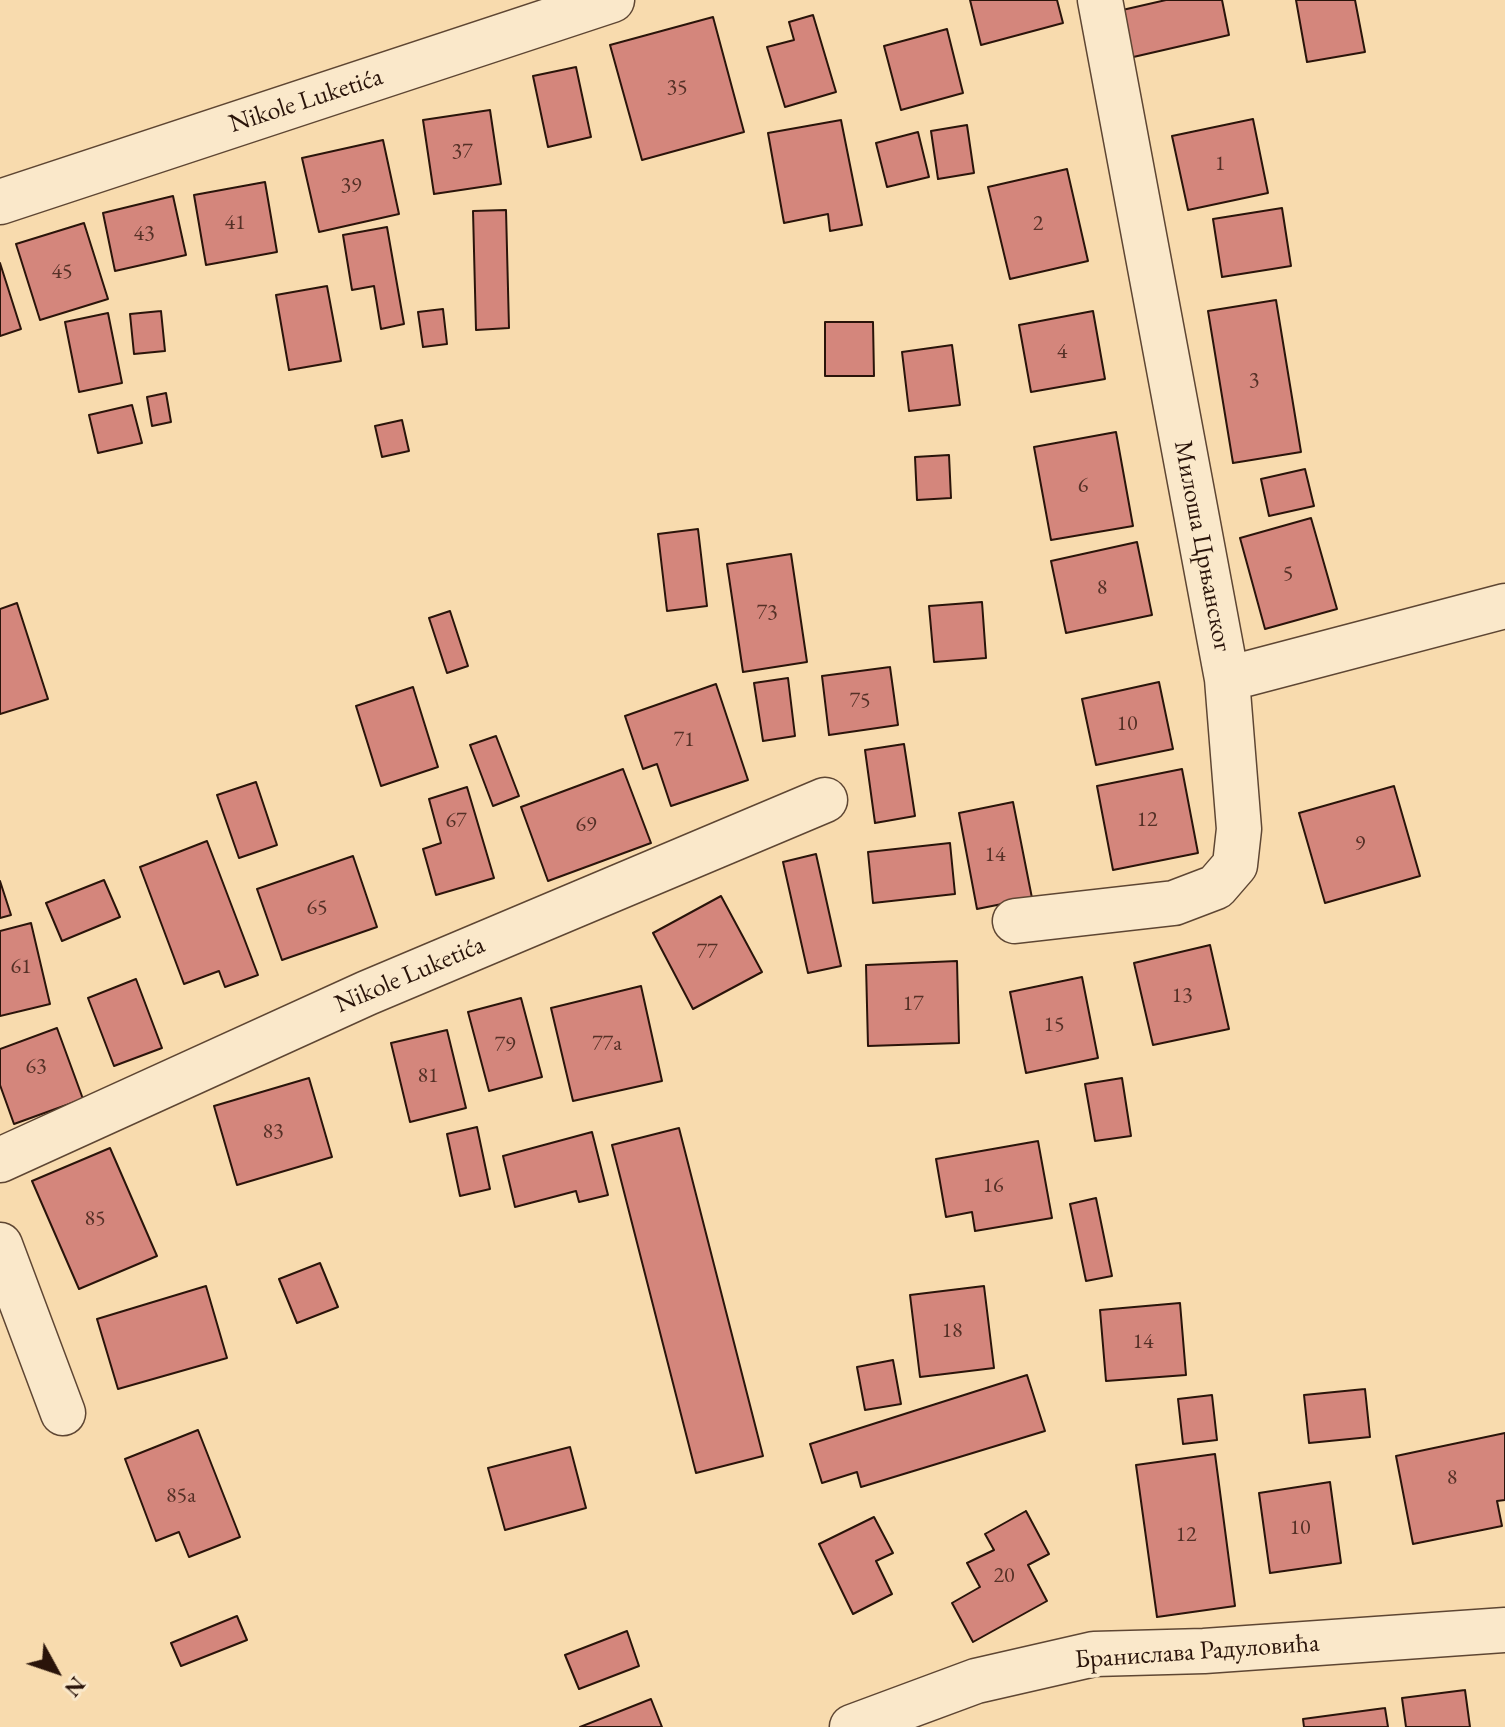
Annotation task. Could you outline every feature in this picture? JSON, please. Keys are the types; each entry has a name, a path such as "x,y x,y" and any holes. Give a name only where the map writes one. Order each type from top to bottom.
{"street":[{"name":"Nikole Luketića","path":"0,202 612,0"},
{"name":"Милоша Црњанског","path":"1015,921 1174,903 1216,887 1235,865 1239,829 1227,679 1100,0"},
{"path":"1227,679 1505,606"},
{"name":"Nikole Luketića","path":"0,1160 367,993 825,800"},
{"path":"0,1245 63,1413"},
{"name":"Бранислава Радуловића","path":"852,1727 976,1681 1094,1654 1204,1651 1505,1630"}],"building":[{"path":"970,0 1057,0 1063,23 981,45"},
{"path":"1166,0 1222,0 1229,35 1129,58 1118,11"},
{"path":"1296,0 1355,0 1365,52 1307,62"},
{"path":"813,15 836,92 785,107 767,47 794,40 789,22"},
{"path":"713,17 744,132 642,160 610,45"},
{"path":"947,29 963,93 901,110 884,46"},
{"path":"576,67 591,137 548,147 533,76"},
{"path":"490,110 501,184 434,194 423,120"},
{"path":"1253,119 1268,193 1188,210 1172,136"},
{"path":"841,120 862,225 830,231 828,214 784,223 768,133"},
{"path":"967,125 974,173 938,179 931,131"},
{"path":"918,132 929,177 887,187 876,143"},
{"path":"383,140 399,214 319,232 302,158"},
{"path":"1067,169 1088,261 1010,279 988,187"},
{"path":"265,182 277,252 206,265 194,195"},
{"path":"173,196 186,255 115,271 103,213"},
{"path":"1282,208 1291,266 1222,277 1213,219"},
{"path":"506,210 509,328 476,330 473,211"},
{"path":"84,223 108,299 40,320 16,244"},
{"path":"387,227 404,324 381,329 374,286 352,290 343,235"},
{"path":"0,263 21,329 0,336"},
{"path":"327,286 341,361 289,370 276,295"},
{"path":"1276,300 1301,452 1233,463 1208,311"},
{"path":"443,309 447,344 423,347 418,312"},
{"path":"161,311 165,351 134,354 130,314"},
{"path":"1093,311 1105,379 1031,392 1019,325"},
{"path":"108,313 122,383 79,392 65,322"},
{"path":"825,322 873,322 874,376 825,376"},
{"path":"952,345 960,405 909,411 902,352"},
{"path":"166,393 171,422 152,426 147,397"},
{"path":"132,405 142,443 98,453 89,415"},
{"path":"402,420 409,451 382,457 375,426"},
{"path":"1116,432 1133,526 1051,540 1034,447"},
{"path":"949,455 951,498 917,500 915,457"},
{"path":"1305,469 1314,506 1269,516 1261,479"},
{"path":"1311,518 1337,609 1265,629 1240,538"},
{"path":"698,529 707,606 667,611 658,534"},
{"path":"1137,542 1152,615 1066,633 1051,561"},
{"path":"791,554 807,662 743,672 727,564"},
{"path":"982,602 986,658 934,662 929,606"},
{"path":"17,603 48,699 0,714 0,609"},
{"path":"450,611 468,666 447,673 429,618"},
{"path":"890,667 898,725 829,735 822,676"},
{"path":"788,678 795,736 763,741 754,683"},
{"path":"1159,682 1173,749 1096,765 1082,699"},
{"path":"716,684 748,780 671,806 657,764 643,769 625,716"},
{"path":"413,687 438,767 381,786 356,706"},
{"path":"496,736 519,796 493,806 470,745"},
{"path":"904,744 915,816 875,823 865,750"},
{"path":"623,769 651,843 548,881 521,807"},
{"path":"1182,769 1198,853 1113,870 1097,786"},
{"path":"256,782 277,845 239,858 217,795"},
{"path":"1394,786 1420,876 1325,903 1299,813"},
{"path":"467,787 494,878 436,895 423,849 441,843 429,799"},
{"path":"1013,802 1032,898 977,909 959,813"},
{"path":"207,841 258,975 225,987 219,971 184,984 140,867"},
{"path":"950,843 955,894 873,903 868,852"},
{"path":"816,854 841,966 808,973 783,862"},
{"path":"353,856 377,927 282,960 257,889"},
{"path":"104,880 120,917 62,941 46,903"},
{"path":"0,881 11,915 0,918"},
{"path":"721,896 762,972 693,1009 653,933"},
{"path":"31,923 50,1004 0,1016 0,931"},
{"path":"1210,945 1229,1029 1153,1045 1134,963"},
{"path":"957,961 959,1043 868,1046 866,965"},
{"path":"1082,977 1098,1058 1026,1073 1010,992"},
{"path":"136,979 162,1048 114,1066 88,998"},
{"path":"641,986 662,1081 573,1101 551,1008"},
{"path":"521,998 542,1077 489,1091 468,1012"},
{"path":"57,1028 83,1099 14,1124 0,1085 0,1049"},
{"path":"447,1030 466,1108 410,1122 391,1043"},
{"path":"309,1078 332,1157 237,1185 214,1106"},
{"path":"1122,1078 1131,1136 1095,1141 1085,1084"},
{"path":"477,1127 490,1189 460,1196 447,1134"},
{"path":"679,1128 763,1456 696,1473 612,1145"},
{"path":"592,1132 608,1195 579,1202 576,1191 515,1207 503,1156"},
{"path":"1038,1141 1052,1218 975,1231 972,1212 946,1217 936,1159"},
{"path":"110,1148 157,1256 79,1289 32,1181"},
{"path":"1096,1198 1112,1276 1086,1281 1070,1204"},
{"path":"320,1263 338,1307 297,1323 279,1279"},
{"path":"206,1286 227,1358 118,1389 97,1319"},
{"path":"984,1286 994,1368 920,1377 910,1295"},
{"path":"1180,1303 1186,1375 1106,1381 1100,1310"},
{"path":"893,1360 901,1404 865,1410 857,1367"},
{"path":"1027,1375 1045,1431 861,1487 857,1472 822,1483 810,1444"},
{"path":"1365,1389 1370,1437 1309,1443 1304,1395"},
{"path":"1212,1395 1217,1440 1183,1444 1178,1399"},
{"path":"198,1430 240,1537 189,1557 179,1532 156,1541 125,1459"},
{"path":"1505,1433 1505,1500 1497,1501 1502,1526 1413,1544 1396,1456"},
{"path":"570,1447 586,1508 505,1530 488,1468"},
{"path":"1215,1454 1235,1606 1157,1617 1136,1465"},
{"path":"1330,1482 1341,1563 1270,1573 1259,1493"},
{"path":"1026,1511 1049,1554 1028,1565 1047,1601 973,1642 952,1603 980,1587 967,1563 994,1550 985,1534"},
{"path":"874,1517 893,1553 876,1561 892,1594 853,1614 819,1544"},
{"path":"237,1616 247,1640 181,1666 171,1643"},
{"path":"627,1631 639,1666 579,1689 565,1655"},
{"path":"1465,1690 1470,1727 1406,1727 1402,1698"},
{"path":"651,1699 662,1727 580,1727"},
{"path":"1385,1708 1388,1727 1304,1727 1303,1719"}]}
